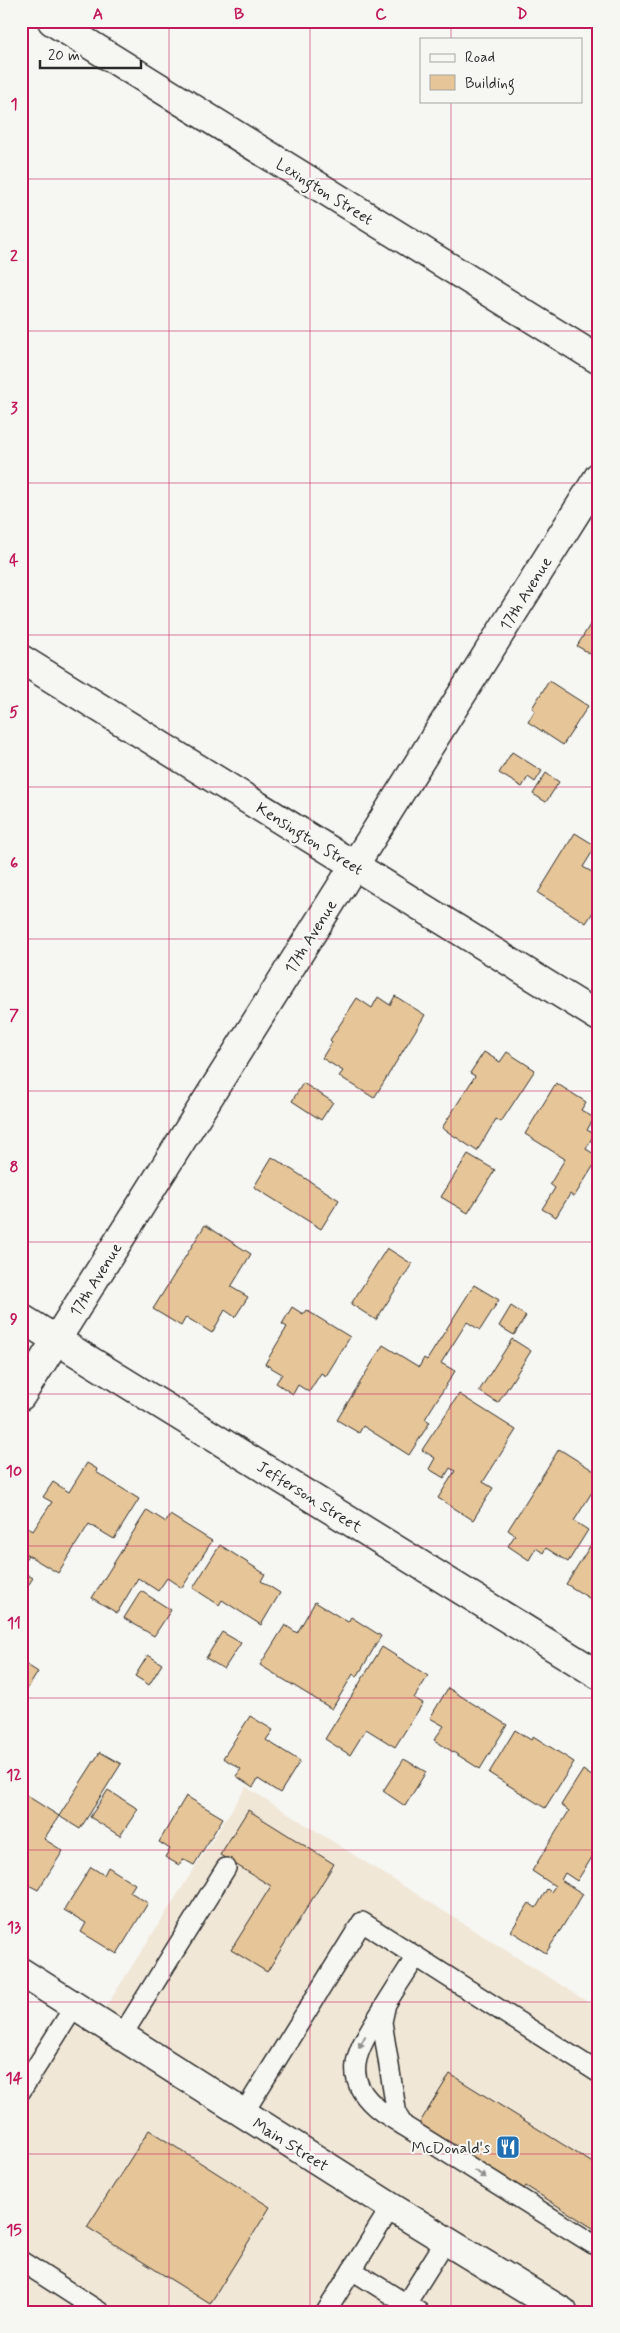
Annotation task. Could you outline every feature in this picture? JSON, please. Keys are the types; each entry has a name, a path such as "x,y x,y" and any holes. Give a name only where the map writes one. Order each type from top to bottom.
{"street":[{"name":"Lexington Street","path":"52,21 599,360"},
{"name":"17th Avenue","path":"21,1396 599,476"},
{"name":"Kensington Street","path":"21,659 599,1017"},
{"name":"Jefferson Street","path":"21,1318 599,1675"},
{"name":"Main Street","path":"21,1972 391,2208 563,2312"}],"lane":[{"path":"121,2037 226,1868"},
{"path":"244,2114 362,1922 599,2073"},
{"path":"416,1957 362,2041 354,2063 361,2091 382,2112 593,2244 599,2245"},
{"path":"386,2004 382,2022 396,2115 403,2125"},
{"path":"21,2091 74,2007"},
{"path":"326,2312 391,2208"},
{"path":"352,2270 413,2308 446,2240"},
{"path":"21,2262 100,2312"}],"shaded area":[{"path":"246,1787 599,2009 599,2312 35,2312 21,2303 21,2068 64,2001 97,2021"}],"building":[{"path":"599,610 599,659 577,646"},
{"path":"549,681 588,706 563,745 528,722 535,710 532,708"},
{"path":"512,752 542,771 535,782 528,777 522,787 499,773"},
{"path":"546,773 559,782 546,802 533,794"},
{"path":"575,833 596,846 583,867 599,876 599,903 586,923 538,893"},
{"path":"395,996 425,1015 374,1098 339,1076 343,1071 322,1058 332,1042 330,1040 357,998 372,1008 378,997 390,1005"},
{"path":"484,1052 500,1062 507,1052 535,1070 501,1122 496,1119 477,1151 442,1128 475,1076 470,1073"},
{"path":"303,1083 333,1102 321,1120 292,1101"},
{"path":"556,1083 586,1102 581,1110 594,1118 587,1130 594,1134 586,1149 599,1157 574,1197 570,1194 556,1217 542,1209 555,1188 550,1184 565,1159 525,1134"},
{"path":"468,1154 495,1170 468,1213 441,1197"},
{"path":"272,1157 339,1200 321,1229 254,1187"},
{"path":"205,1225 251,1254 231,1287 248,1297 235,1317 225,1310 212,1333 186,1317 181,1326 153,1309"},
{"path":"387,1248 412,1264 376,1320 351,1304"},
{"path":"474,1285 499,1300 480,1330 467,1322 441,1363 455,1371 425,1419 430,1422 409,1455 363,1426 359,1433 337,1420 383,1345 419,1367 424,1358 427,1360"},
{"path":"511,1306 526,1316 514,1335 499,1326"},
{"path":"292,1307 303,1314 306,1310 350,1337 326,1376 321,1373 309,1392 298,1385 293,1394 276,1383 282,1374 265,1364 287,1327 282,1324"},
{"path":"512,1339 531,1351 498,1403 479,1391"},
{"path":"459,1394 516,1430 483,1482 493,1488 473,1520 438,1498 455,1471 450,1468 444,1478 429,1469 435,1458 422,1450"},
{"path":"559,1449 599,1474 599,1481 574,1521 588,1530 568,1562 546,1548 543,1553 536,1548 529,1560 508,1546 515,1535 508,1530"},
{"path":"87,1463 97,1469 96,1472 139,1499 114,1539 89,1524 58,1573 21,1551 21,1537 27,1527 33,1531 52,1502 43,1497 53,1482 69,1492"},
{"path":"147,1510 166,1522 170,1515 212,1541 182,1588 167,1578 158,1591 138,1578 117,1613 92,1598"},
{"path":"599,1532 599,1604 566,1584"},
{"path":"220,1545 265,1574 261,1581 280,1593 261,1625 222,1600 219,1605 193,1588"},
{"path":"21,1551 28,1555 21,1565"},
{"path":"21,1571 33,1578 21,1596"},
{"path":"141,1591 171,1610 154,1636 124,1618"},
{"path":"315,1602 348,1622 351,1617 381,1636 357,1677 353,1674 332,1709 260,1665 285,1625 297,1633"},
{"path":"222,1632 241,1643 224,1669 206,1658"},
{"path":"382,1647 428,1676 414,1698 423,1703 395,1747 366,1729 350,1755 325,1739"},
{"path":"148,1655 162,1664 149,1685 135,1676"},
{"path":"21,1661 38,1672 21,1699"},
{"path":"448,1688 507,1725 480,1769 434,1740 444,1726 430,1718"},
{"path":"250,1716 273,1730 266,1740 300,1761 280,1793 258,1779 253,1787 236,1776 241,1769 223,1758"},
{"path":"515,1730 531,1740 533,1736 574,1762 545,1808 489,1773"},
{"path":"100,1752 121,1764 80,1829 59,1816"},
{"path":"404,1759 426,1772 405,1806 383,1791"},
{"path":"583,1770 599,1781 599,1846 577,1881 565,1873 561,1880 583,1894 546,1953 511,1931 529,1903 536,1908 547,1889 551,1892 555,1886 532,1871 569,1811 561,1805"},
{"path":"108,1790 138,1809 120,1836 90,1817"},
{"path":"21,1792 59,1816 44,1839 63,1851 38,1890 21,1881"},
{"path":"186,1796 223,1818 194,1865 183,1859 179,1865 165,1857 170,1849 159,1842"},
{"path":"248,1810 334,1864 267,1972 231,1950 271,1886 220,1855"},
{"path":"91,1867 104,1875 108,1867 135,1884 130,1892 148,1903 117,1954 81,1932 86,1923 64,1910"},
{"name":"McDonald's","path":"450,2074 599,2167 599,2225 596,2230 526,2186 522,2192 417,2127"},
{"path":"149,2130 270,2207 210,2304 87,2227"}],"place":[{"name":"McDonald's","path":"508,2147"}]}
